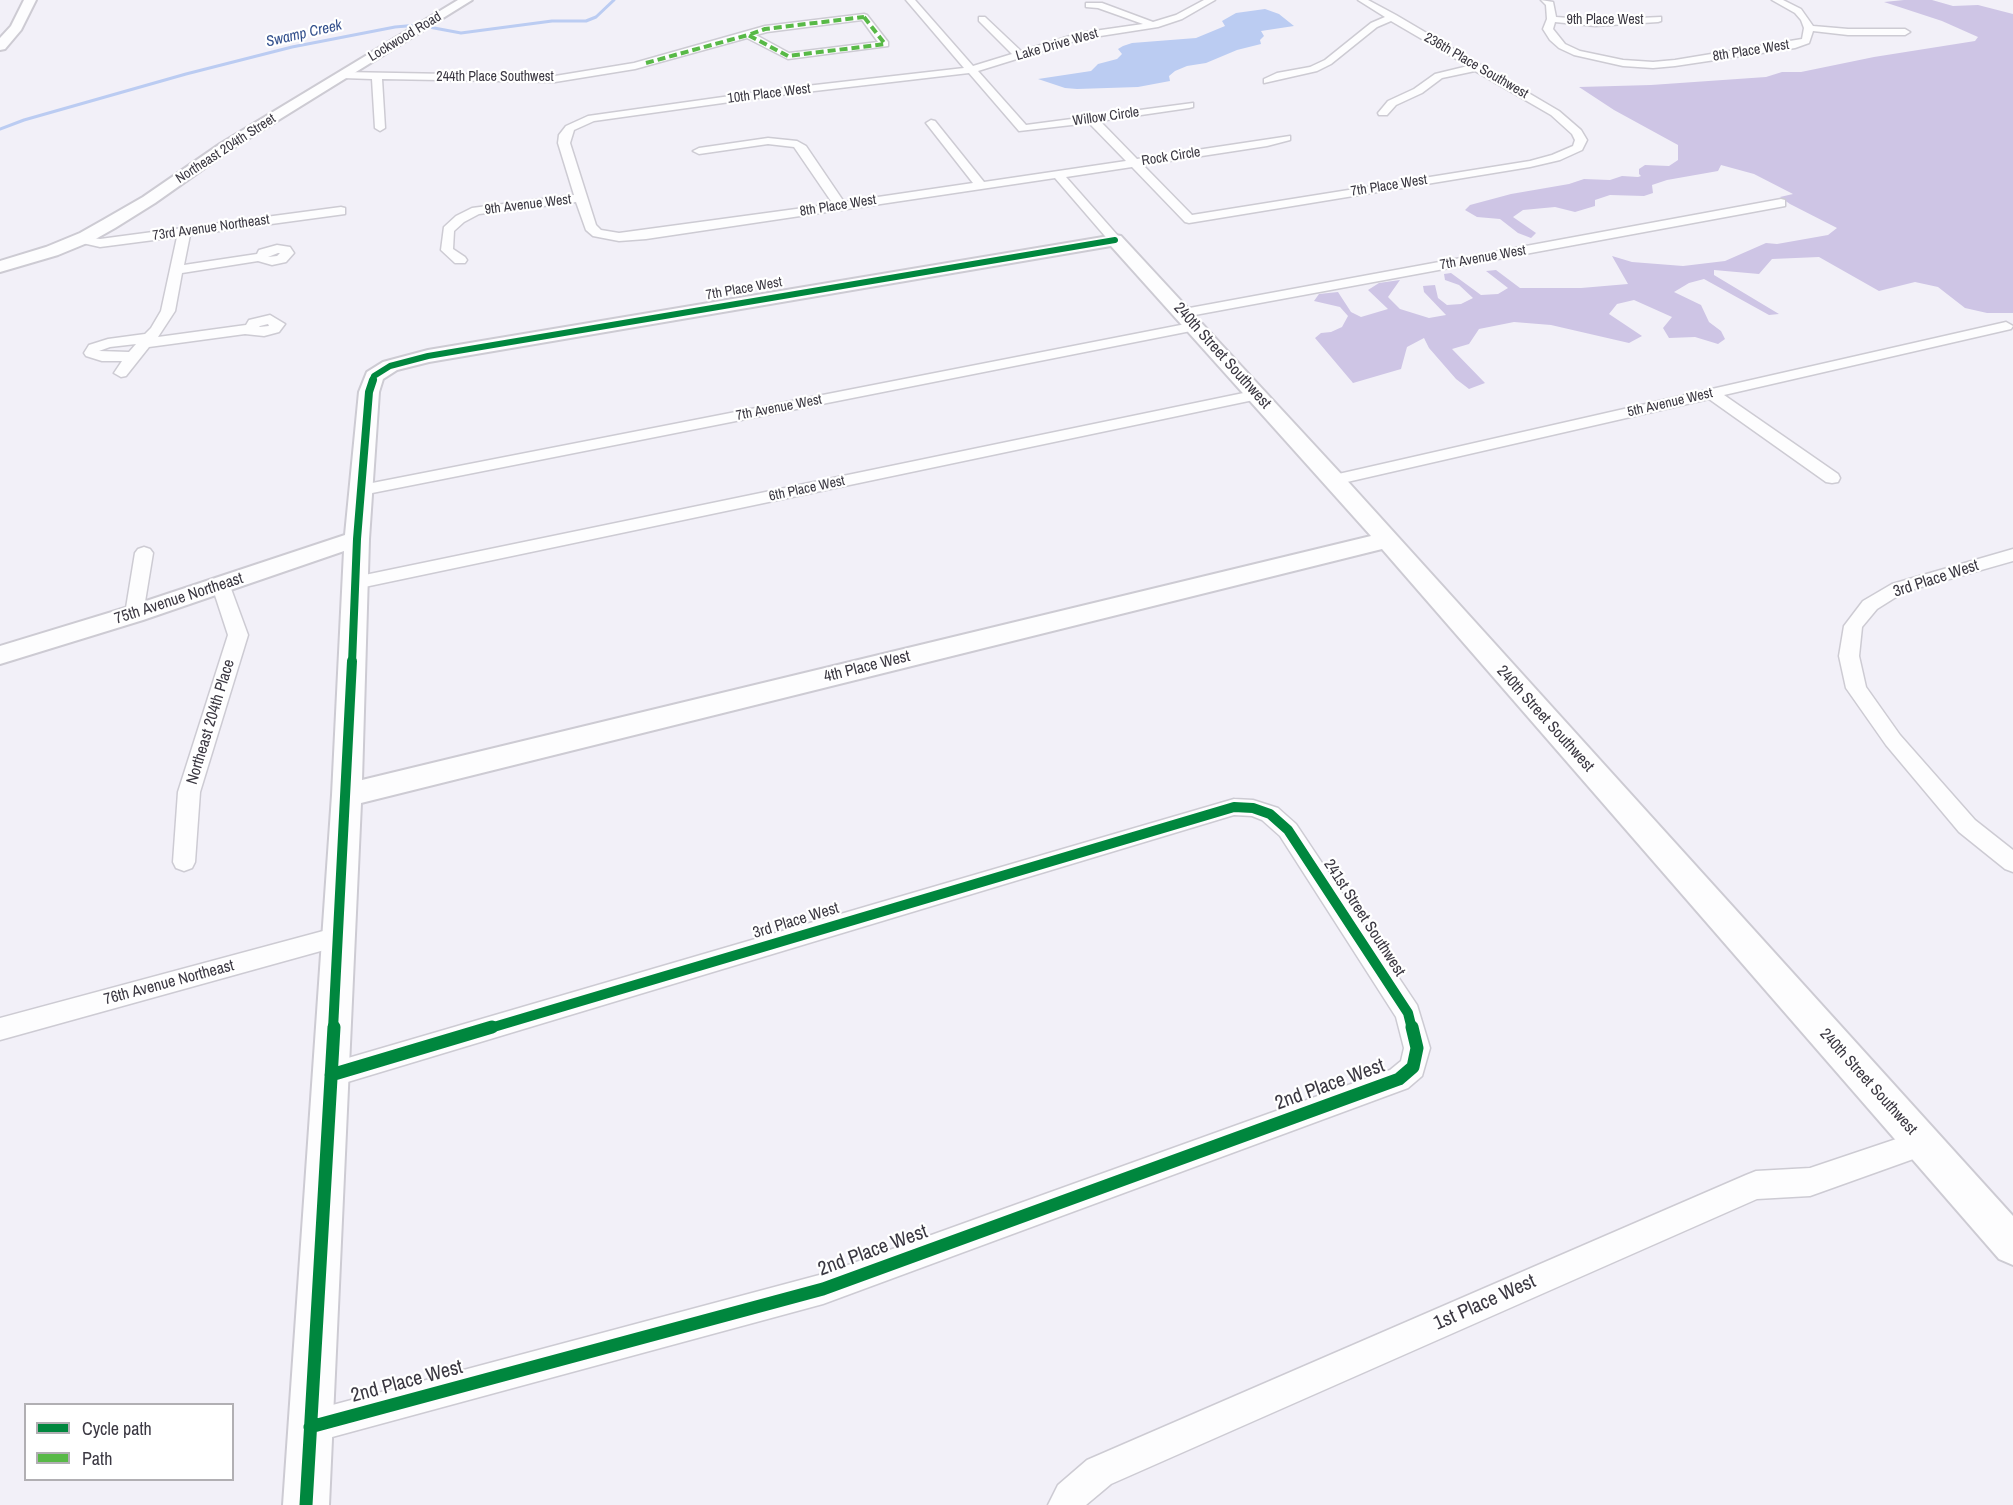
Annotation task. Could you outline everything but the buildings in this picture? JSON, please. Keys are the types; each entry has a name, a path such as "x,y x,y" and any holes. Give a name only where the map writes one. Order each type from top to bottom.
{"street":[{"path":"0,46 17,27 30,0"},
{"name":"Lockwood Road","path":"343,75 466,0"},
{"path":"910,0 971,70"},
{"name":"236th Place Southwest","path":"1362,0 1556,112 1570,123 1581,140"},
{"path":"1545,0 1550,3 1552,19"},
{"path":"1776,0 1798,11 1809,28"},
{"name":"Lake Drive West","path":"971,70 1096,32 1155,25 1179,17 1204,1"},
{"path":"1089,5 1099,5 1155,25"},
{"name":"244th Place Southwest","path":"343,75 543,80 646,63 765,29 864,17 885,44 788,56 748,35"},
{"path":"1268,81 1281,75 1313,69 1328,62 1374,25 1393,17"},
{"path":"982,19 1020,56"},
{"name":"9th Place West","path":"1552,19 1596,22 1658,19"},
{"name":"8th Place West","path":"1552,19 1548,29 1553,38 1562,46 1577,53 1623,63 1653,65 1795,45 1806,41 1809,28 1848,32 1905,32"},
{"path":"1383,113 1392,104 1418,91 1439,76 1478,67"},
{"name":"10th Place West","path":"580,198 564,143 565,135 570,128 582,121 894,77 971,70"},
{"name":"Willow Circle","path":"971,70 1023,129 1189,105"},
{"name":"Northeast 204th Street","path":"82,238 149,200 225,147 343,75"},
{"path":"377,76 380,128"},
{"path":"1092,118 1135,163"},
{"path":"931,123 980,185"},
{"name":"Rock Circle","path":"1057,174 1286,138"},
{"name":"7th Place West","path":"1135,163 1189,219 1530,164 1570,153 1578,147 1581,140"},
{"path":"699,151 768,141 797,144 841,206"},
{"name":"8th Place West","path":"580,198 590,227 597,233 619,237 646,235 1057,174"},
{"name":"240th Street Southwest","path":"1057,174 1334,480 2013,1245"},
{"name":"9th Avenue West","path":"460,260 447,250 448,230 460,219 476,211 580,198"},
{"name":"7th Avenue West","path":"362,490 1190,320 1781,203"},
{"name":"73rd Avenue Northeast","path":"82,238 100,243 341,210"},
{"path":"121,373 168,311 184,231"},
{"path":"0,267 52,251 82,238"},
{"name":"7th Place West","path":"362,490 369,392 374,376 404,361 1115,240"},
{"path":"177,270 261,257"},
{"name":"5th Avenue West","path":"1334,480 2006,326"},
{"path":"132,356 102,357 91,353 94,348 108,343 147,341 250,328"},
{"path":"1711,393 1832,478"},
{"name":"6th Place West","path":"355,583 1258,395"},
{"path":"306,1505 347,795 357,539 362,490"},
{"name":"75th Avenue Northeast","path":"0,655 221,586 357,539"},
{"name":"4th Place West","path":"347,795 1387,540"},
{"path":"134,614 144,553"},
{"name":"3rd Place West","path":"2013,555 1898,588 1870,605 1853,626 1849,656 1856,688 1893,740 1967,826 2013,863"},
{"name":"Northeast 204th Place","path":"184,862 189,792 238,635 221,586"},
{"name":"3rd Place West","path":"331,1075 1234,807 1253,808 1270,814"},
{"name":"241st Street Southwest","path":"1270,814 1288,830 1408,1013 1417,1048"},
{"name":"76th Avenue Northeast","path":"0,1029 338,937"},
{"name":"2nd Place West","path":"310,1427 823,1289 1399,1079 1413,1067 1417,1048"},
{"name":"1st Place West","path":"1065,1505 1070,1497 1099,1472 1756,1185 1810,1182 1923,1143"}],"shaded area":[{"path":"1932,0 1953,6 1978,5 2013,14 2013,313 1987,313 1965,308 1938,287 1915,282 1879,291 1819,257 1772,259 1759,274 1714,270 1714,275 1779,314 1769,315 1704,279 1689,283 1674,292 1701,305 1709,322 1721,331 1725,339 1718,344 1695,337 1669,338 1663,328 1672,317 1634,300 1617,304 1609,314 1642,336 1629,343 1551,325 1514,322 1479,329 1469,344 1452,349 1485,383 1469,389 1456,379 1429,348 1424,338 1407,347 1401,369 1353,383 1315,338 1321,333 1342,327 1348,316 1340,307 1314,301 1319,294 1338,292 1351,312 1361,317 1388,309 1368,290 1379,283 1400,280 1388,297 1400,309 1429,318 1446,315 1424,292 1423,286 1435,285 1438,298 1447,305 1461,304 1473,298 1459,285 1445,280 1444,274 1451,273 1481,295 1498,294 1508,288 1486,271 1496,270 1520,288 1581,288 1628,284 1612,256 1632,262 1683,266 1725,261 1766,243 1777,244 1828,235 1837,228 1780,197 1793,194 1754,174 1721,165 1718,171 1652,185 1653,193 1644,196 1610,195 1595,200 1595,206 1575,212 1555,207 1523,210 1513,217 1536,233 1531,238 1518,233 1500,219 1477,217 1465,210 1470,205 1511,194 1569,184 1584,179 1610,180 1622,176 1638,177 1641,176 1639,169 1645,165 1669,166 1678,160 1678,145 1614,110 1579,87 1651,85 1766,77 1782,72 1801,72 1874,57 1975,41 1978,37 1942,21 1884,2"}],"water":[{"path":"1265,9 1279,14 1294,26 1261,31 1264,36 1260,40 1261,44 1237,50 1206,63 1187,66 1169,76 1170,81 1138,87 1077,89 1065,88 1038,79 1091,71 1098,64 1117,59 1122,54 1118,49 1123,46 1132,43 1196,38 1225,26 1222,21 1236,13"}],"waterway":[{"name":"Swamp Creek","path":"0,129 24,120 186,74 292,47 395,27 418,25 461,33 552,21 586,21 596,17 614,0"}],"marked path":[{"path":"864,17 885,44 788,56 748,35 765,29 864,17"},
{"path":"646,63 748,35"}],"cycle path":[{"path":"306,1505 347,795 357,539 369,392 374,376 390,366 428,356 1115,240"},
{"path":"310,1427 823,1289 1399,1079 1413,1067 1417,1048 1408,1013 1288,830 1270,814 1253,808 1234,807 331,1075"}]}
